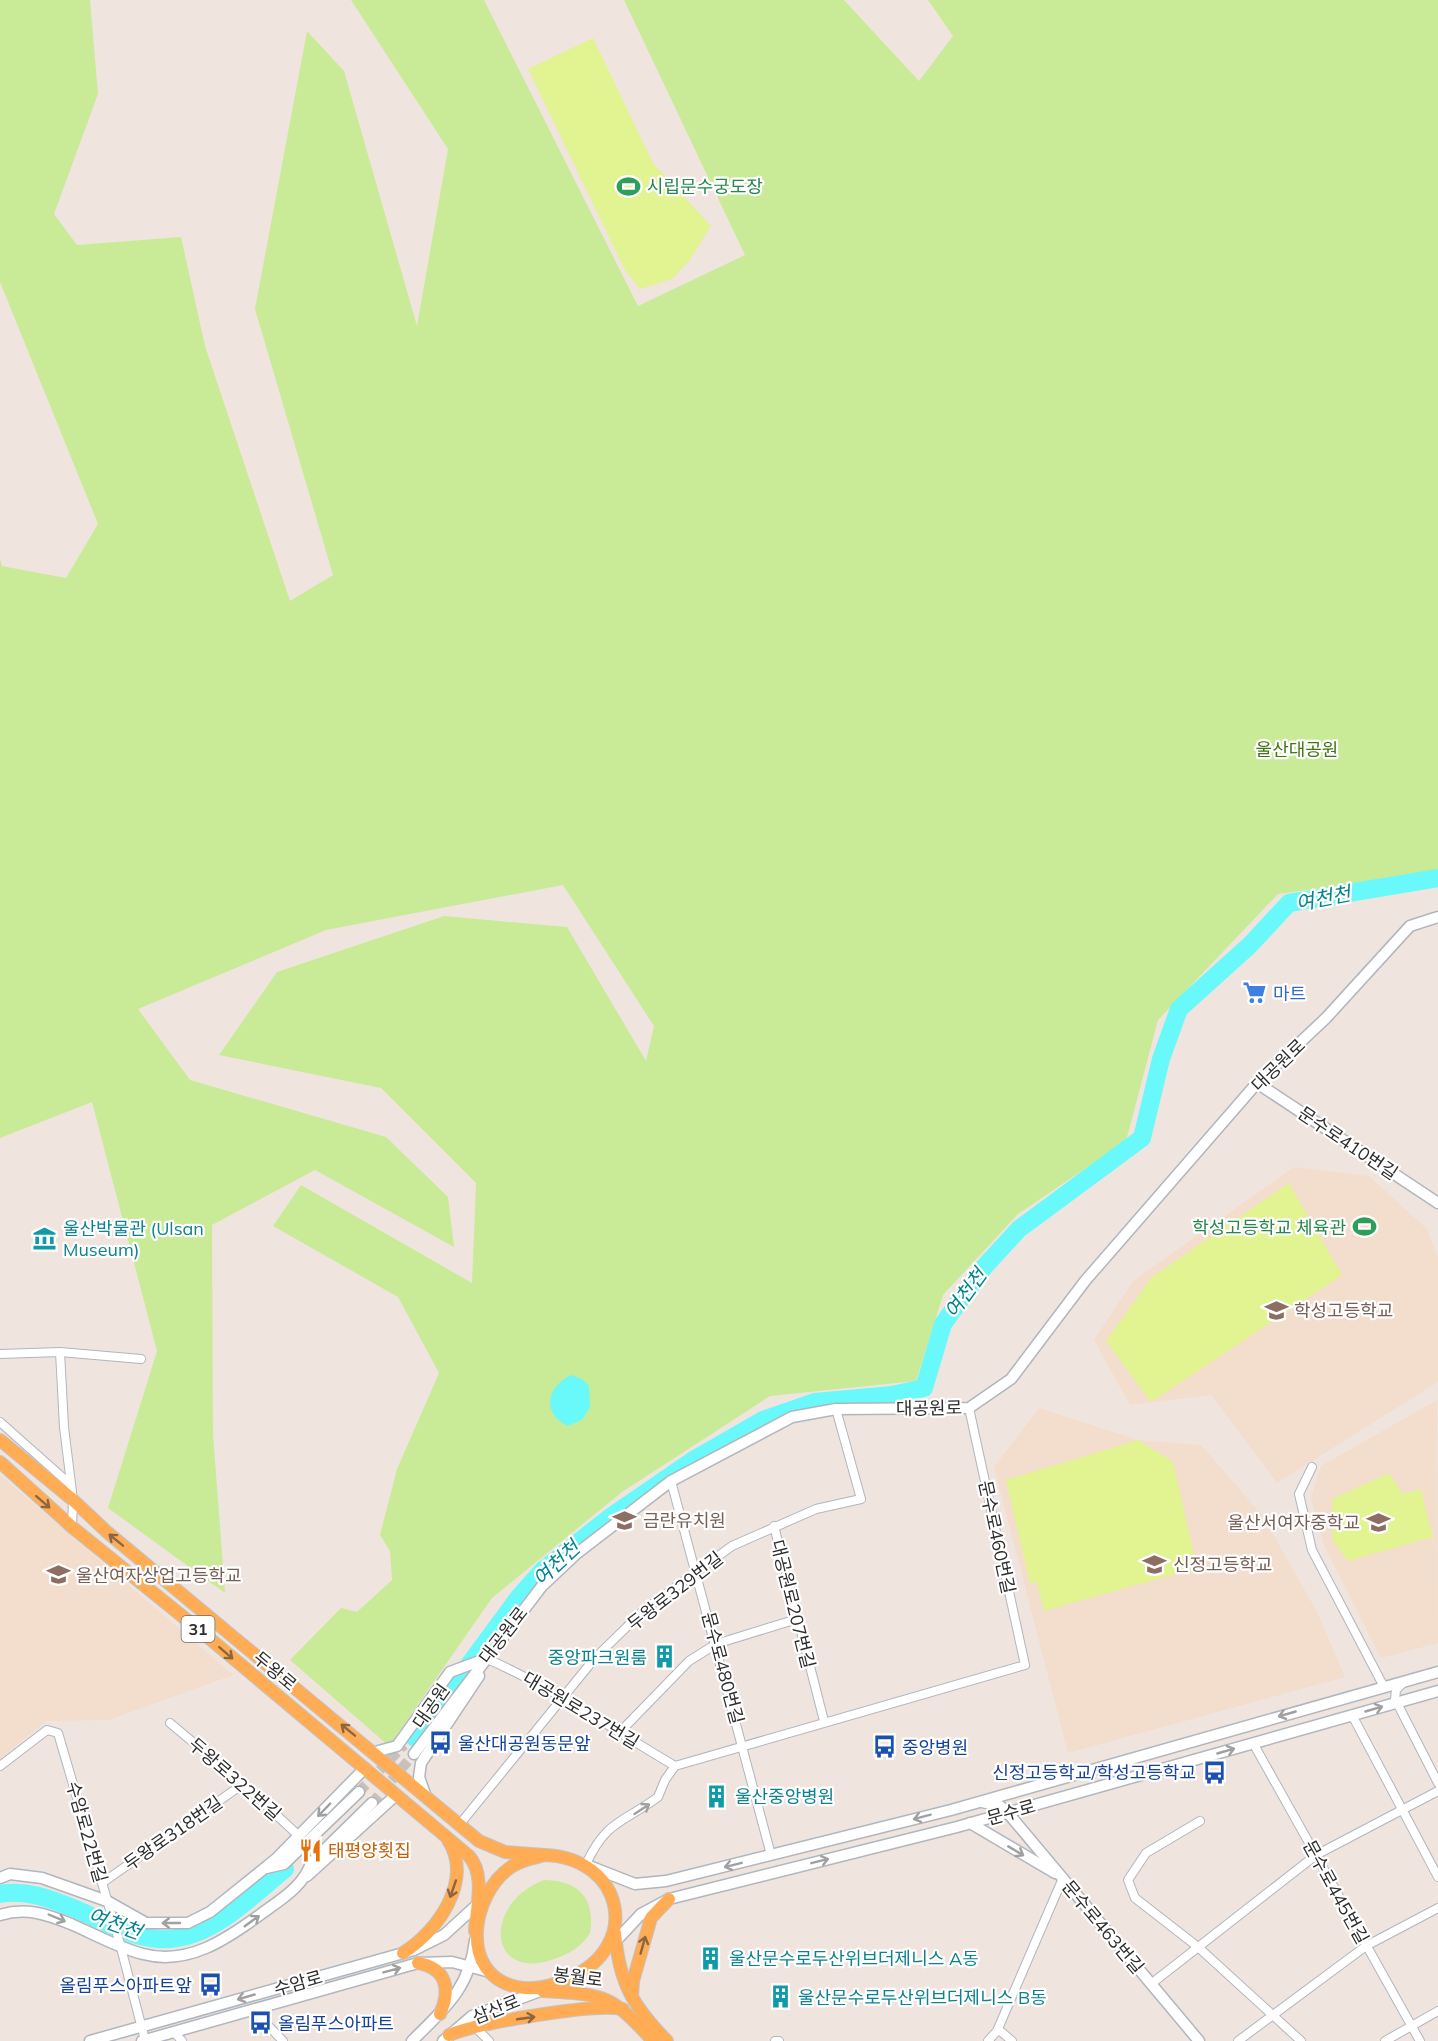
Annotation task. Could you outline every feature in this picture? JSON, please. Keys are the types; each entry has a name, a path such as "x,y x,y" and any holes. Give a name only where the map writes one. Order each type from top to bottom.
{"main road":[{"path":"0,1440 73,1500 107,1532 493,1849 569,1857 586,1864 600,1878 610,1895 615,1935 601,1958 584,1971 554,1985 517,1987 505,1983 490,1972 478,1952 476,1931 480,1910 489,1892 510,1868 545,1855"},
{"name":"두왕로","path":"0,1462 72,1527 469,1856 476,1865 478,1881 476,1931"},
{"path":"403,1953 431,1929 452,1894 458,1872 457,1863 444,1834"},
{"path":"632,1998 633,1981 651,1917 669,1899"},
{"name":"봉월로","path":"615,1935 621,1974 653,2036"},
{"path":"418,1963 433,1967 446,1981 447,1995 440,2014"},
{"name":"봉월로","path":"517,1987 597,1995 615,2002 653,2036"},
{"path":"446,2038 474,2026 602,2008 623,2009"},
{"path":"653,2036 667,2041"}],"street":[{"name":"대공원로","path":"417,1758 477,1680 485,1658 542,1586 576,1554 671,1481 792,1417 836,1409 969,1408 1011,1379 1085,1281 1257,1083 1326,1018 1410,927 1438,917"},
{"name":"문수로410번길","path":"1257,1083 1438,1203"},
{"path":"2,1352 60,1352 141,1359"},
{"path":"60,1352 73,1500 72,1527"},
{"name":"문수로460번길","path":"824,1721 1025,1665 969,1408"},
{"name":"대공원로207번길","path":"824,1721 774,1526 816,1509 861,1499 836,1409"},
{"path":"0,1422 71,1485"},
{"path":"1312,1467 1299,1494 1312,1550 1384,1687"},
{"name":"문수로480번길","path":"671,1481 697,1571 771,1855"},
{"name":"두왕로329번길","path":"460,1824 595,1658 644,1610 732,1546 774,1526"},
{"path":"619,1733 689,1661 716,1644 797,1619"},
{"path":"375,1752 400,1745 450,1672 485,1658"},
{"name":"대공원로237번길","path":"485,1658 564,1697 675,1766"},
{"name":"문수로","path":"586,1864 626,1881 644,1884 771,1855 979,1802 1438,1672"},
{"path":"1407,1680 1396,1690 1397,1703 1438,1784"},
{"name":"문수로","path":"615,1935 641,1914 669,1899 1008,1813 1438,1691"},
{"path":"1310,1708 1328,1706 1336,1711 1330,1719 1315,1726"},
{"path":"1352,1715 1438,1877"},
{"path":"586,1864 597,1841 610,1826 658,1797 664,1780 675,1766 824,1721"},
{"name":"두왕로322번길","path":"170,1722 243,1784 299,1836"},
{"name":"수암로22번길","path":"0,1766 47,1730 55,1731 60,1738 120,1944 143,2041"},
{"name":"문수로445번길","path":"1253,1743 1420,2041"},
{"path":"400,1745 407,1757 417,1758 419,1777 425,1794"},
{"path":"0,1878 10,1874 42,1878 107,1902 146,1923 188,1923 210,1912 266,1868 365,1768"},
{"path":"1082,1773 1065,1780 1062,1788 1070,1794 1087,1790"},
{"name":"두왕로318번길","path":"102,1883 243,1784"},
{"path":"979,1802 990,1803 1008,1813 1016,1798 1039,1785"},
{"path":"266,1868 284,1864 359,1791"},
{"path":"1151,1984 1316,1855 1438,1791"},
{"path":"0,1915 20,1910 47,1914 143,1954 169,1956 220,1944 307,1877 396,1795"},
{"path":"307,1877 311,1863 372,1803"},
{"name":"문수로463번길","path":"1008,1813 1200,2041"},
{"path":"1200,1821 1146,1853 1128,1880 1135,1898 1198,1947 1301,2041"},
{"path":"970,1823 1063,1878 998,2029 988,2041"},
{"name":"수암로","path":"90,2041 403,1953 444,1935 477,1906 489,1892"},
{"path":"1238,2041 1366,1946 1438,1908"},
{"name":"삼산로","path":"412,2041 440,2014 459,1991 471,1965 476,1931"},
{"name":"수암로","path":"143,2041 418,1963 438,1961 471,1965 490,1972"},
{"name":"삼산로","path":"446,2038 472,2016 554,1985"},
{"name":"수암로","path":"253,2010 284,2041"},
{"path":"1385,2041 1438,2011"},
{"path":"474,2026 489,2041"},
{"path":"998,2029 1012,2041"},
{"path":"174,2032 182,2041"}],"shaded area":[{"name":"학성고등학교","path":"1294,1167 1369,1176 1427,1229 1438,1257 1438,1382 1277,1483 1211,1395 1130,1405 1094,1340 1133,1281"},
{"name":"울산서여자중학교","path":"1437,1400 1438,1643 1381,1658 1324,1545 1311,1499 1321,1466"},
{"name":"신정고등학교","path":"1039,1408 1138,1440 1201,1445 1263,1516 1317,1612 1345,1677 1068,1753 994,1467"},
{"name":"울산여자상업고등학교","path":"0,1475 233,1675 109,1720 46,1721 0,1759"}],"green space":[{"name":"울산대공원","path":"0,0 90,0 98,94 54,214 77,245 181,237 205,346 290,601 333,575 255,309 307,31 344,71 417,326 448,149 351,0 484,0 638,306 745,255 624,0 844,0 919,81 953,36 928,0 1438,0 1438,872 1278,894 1158,1020 1126,1141 1018,1214 943,1295 916,1381 770,1396 622,1492 492,1598 389,1746 290,1660 341,1608 357,1612 392,1580 390,1551 380,1535 397,1469 439,1373 398,1297 273,1226 301,1185 472,1283 476,1183 381,1088 219,1055 277,972 444,916 567,927 646,1061 654,1026 563,885 326,930 138,1009 190,1080 386,1137 448,1197 454,1247 315,1170 212,1225 213,1434 225,1593 108,1508 157,1351 92,1102 0,1138 0,559 2,566 66,578 98,524 0,282"},
{"name":"시립문수궁도장","path":"593,38 653,163 711,226 689,261 672,279 640,289 625,270 528,69"},
{"path":"1289,1183 1342,1275 1151,1402 1106,1341 1152,1277"},
{"path":"1138,1440 1173,1462 1197,1568 1044,1611 1037,1582 1030,1584 1006,1480"},
{"path":"1389,1473 1403,1494 1421,1489 1433,1537 1348,1561 1333,1541 1332,1499"},
{"path":"544,1880 566,1883 582,1893 590,1910 590,1933 576,1949 557,1958 534,1963 517,1961 506,1952 501,1938 502,1922 510,1906 524,1891"}],"water":[{"path":"571,1375 582,1379 589,1386 590,1407 582,1420 567,1426 553,1414 550,1400 557,1386"}],"waterway":[{"name":"여천천","path":"415,1738 519,1597 543,1570 609,1518 695,1459 763,1420 815,1402 892,1395 924,1388 943,1324 984,1267 1019,1229 1142,1138 1161,1059 1179,1009 1250,945 1289,903 1438,878"},
{"name":"여천천","path":"0,1894 20,1893 39,1896 137,1935 158,1939 176,1938 194,1934 227,1916 285,1869"}],"tunnel":[{"path":"359,1792 404,1745"},
{"path":"372,1803 414,1754"}],"place":[{"name":"시립문수궁도장","path":"629,186"},
{"name":"마트","path":"1255,993"},
{"name":"학성고등학교 체육관","path":"1364,1227"},
{"name":"울산박물관 (Ulsan Museum)","path":"45,1238"},
{"name":"학성고등학교","path":"1276,1310"},
{"name":"금란유치원","path":"625,1520"},
{"name":"울산서여자중학교","path":"1378,1522"},
{"name":"신정고등학교","path":"1155,1564"},
{"name":"울산여자상업고등학교","path":"58,1575"},
{"name":"중앙파크원룸","path":"665,1657"},
{"name":"울산대공원동문앞","path":"440,1743"},
{"name":"중앙병원","path":"884,1747"},
{"name":"신정고등학교/학성고등학교","path":"1214,1772"},
{"name":"울산중앙병원","path":"717,1796"},
{"name":"태평양횟집","path":"310,1850"},
{"name":"울산문수로두산위브더제니스 A동","path":"711,1958"},
{"name":"올림푸스아파트앞","path":"210,1985"},
{"name":"울산문수로두산위브더제니스 B동","path":"780,1997"},
{"name":"올림푸스아파트","path":"260,2023"}]}
